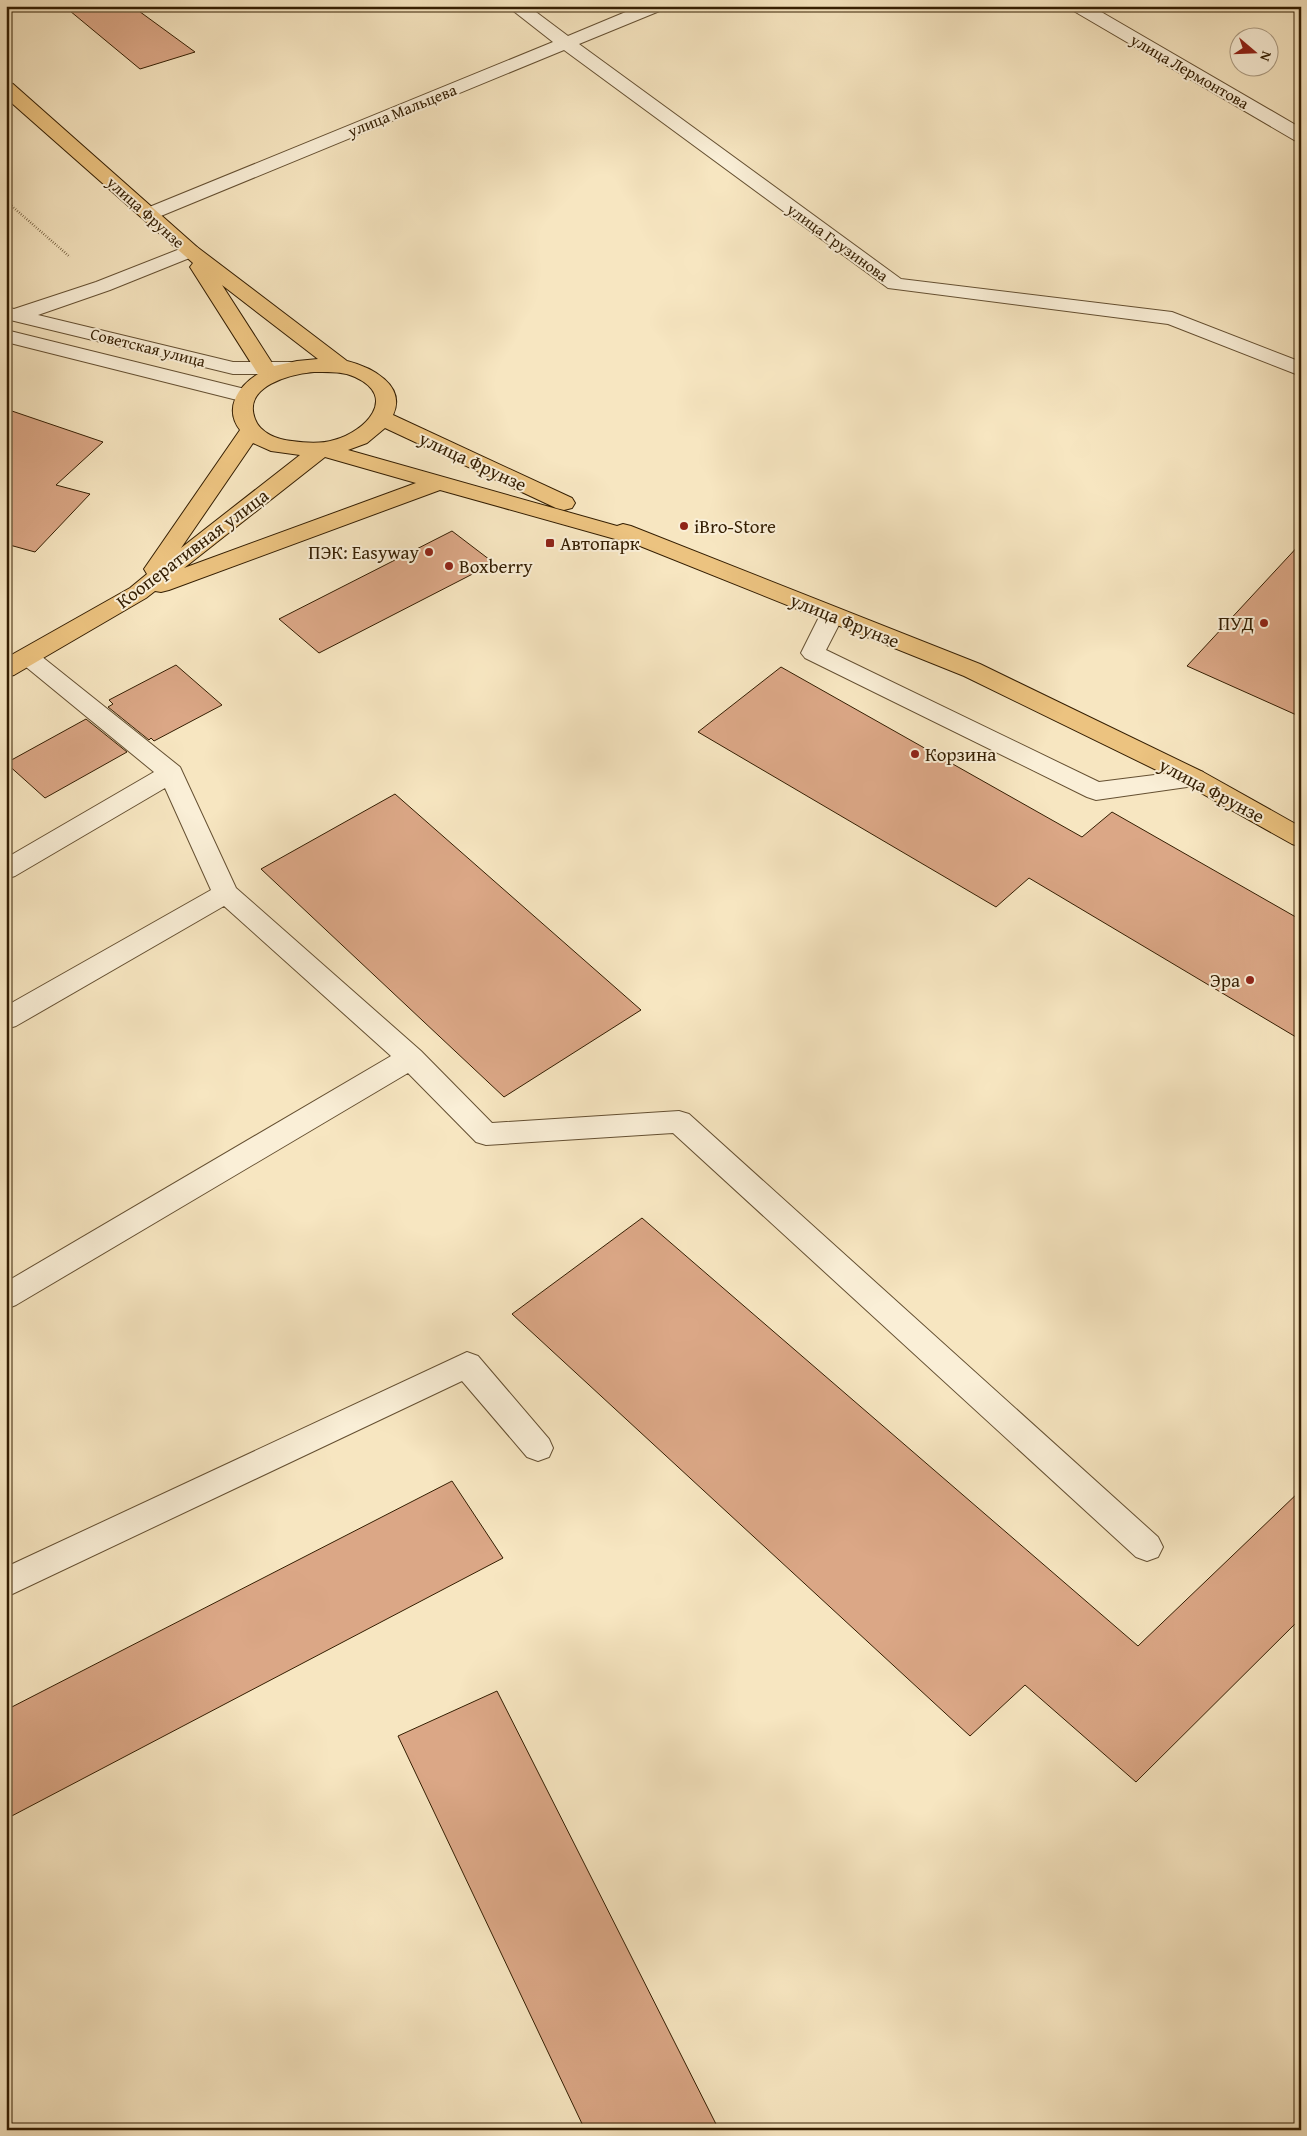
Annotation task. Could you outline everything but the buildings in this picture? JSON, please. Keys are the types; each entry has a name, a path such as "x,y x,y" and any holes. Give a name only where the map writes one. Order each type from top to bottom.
{"main road":[{"name":"улица Фрунзе","path":"6,88 190,250 340,366"},
{"path":"190,250 270,375"},
{"path":"316,364 340,366 359,371 374,380 384,392 387,405 382,418 373,429 358,438 341,445 320,449 285,448 265,441 250,431 243,420 242,408 245,396 255,385 270,375 292,368 316,364"},
{"name":"улица Фрунзе","path":"382,418 639,539 972,670 1194,778 1301,838"},
{"path":"138,593 250,431"},
{"path":"320,449 639,539"},
{"name":"Кооперативная улица","path":"6,669 138,593 320,449"},
{"path":"138,593 440,482"}],"street":[{"name":"улица Грузинова","path":"516,6 895,284 1172,318 1301,370"},
{"name":"улица Мальцева","path":"149,214 656,6"},
{"name":"улица Лермонтова","path":"1078,6 1301,136"},
{"path":"9,316 103,286 190,250"},
{"name":"Советская улица","path":"9,316 233,368 292,368"},
{"path":"6,336 245,396"},
{"path":"832,615 812,653 1096,791 1194,778"},
{"path":"28,656 170,774 226,892 411,1058 486,1134 679,1122 1147,1547"},
{"path":"6,870 170,774"},
{"path":"6,1019 226,892"},
{"path":"6,1297 411,1058"},
{"path":"6,1583 467,1365 538,1448"}],"path":[{"path":"6,201 103,286"}],"place":[{"name":"iBro-Store","path":"684,526"},
{"name":"Автопарк","path":"550,543"},
{"name":"ПЭК: Easyway","path":"429,552"},
{"name":"Boxberry","path":"449,566"},
{"name":"ПУД","path":"1264,623"},
{"name":"Корзина","path":"915,754"},
{"name":"Эра","path":"1250,980"}]}
